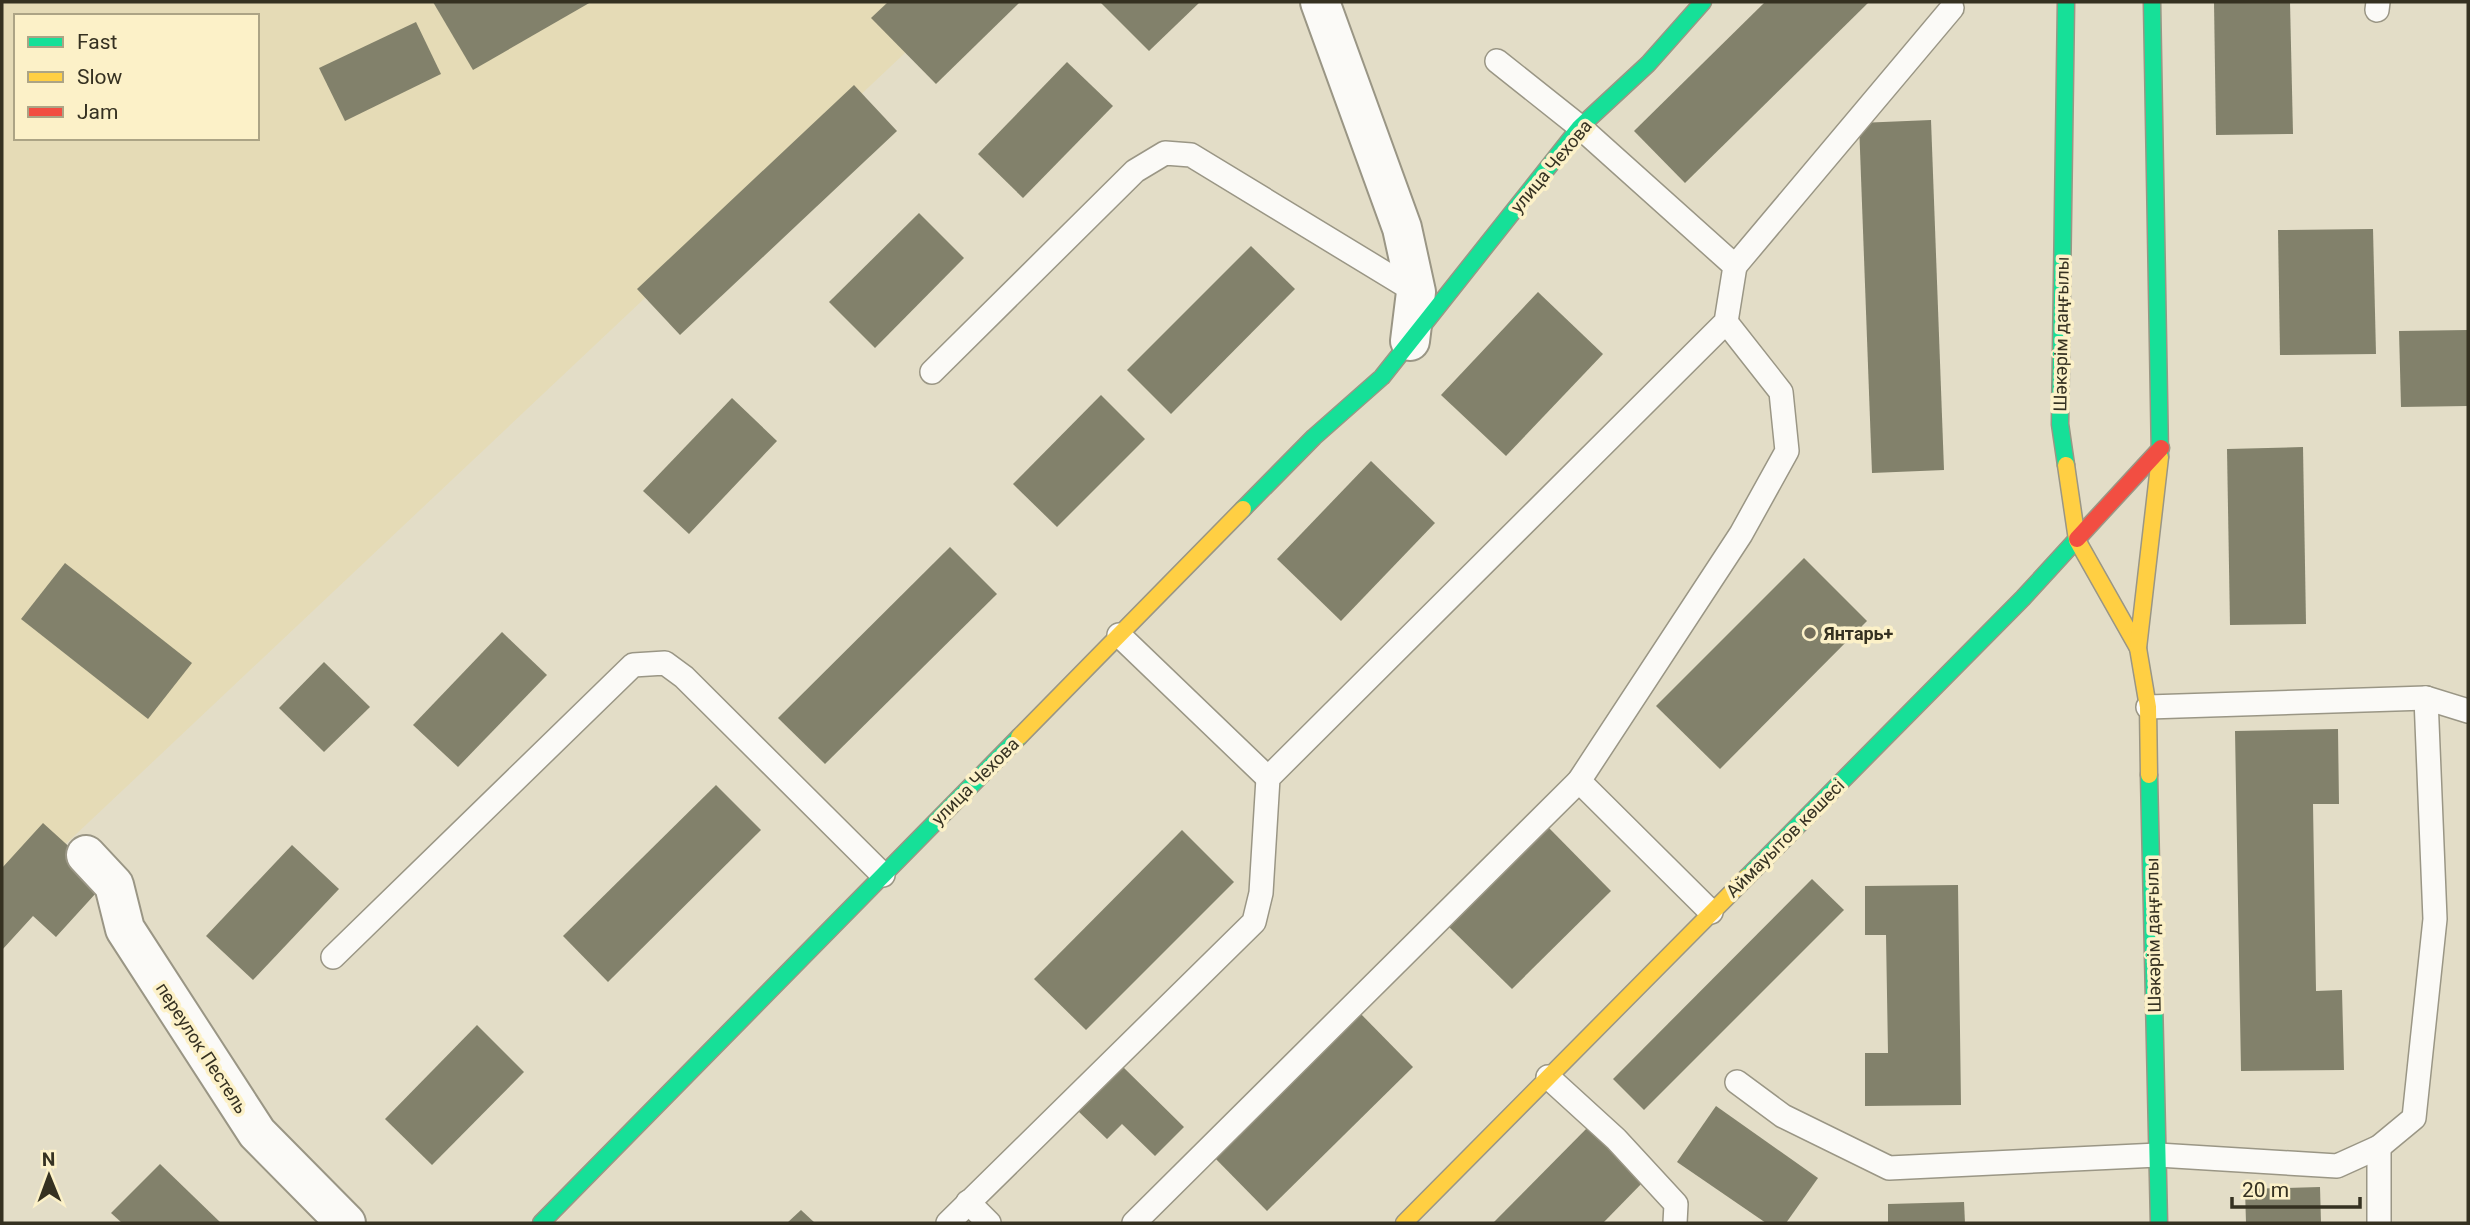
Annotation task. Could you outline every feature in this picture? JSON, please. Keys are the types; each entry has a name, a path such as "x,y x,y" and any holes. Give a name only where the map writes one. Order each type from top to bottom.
{"street":[{"path":"1320,2 1402,228 1416,292 1410,341"},
{"name":"улица Чехова","path":"541,1223 1314,437 1382,377 1580,127 1648,64 1703,2"},
{"name":"Шәкәрім даңғылы","path":"2066,2 2060,425 2077,540 2138,648"},
{"name":"Шәкәрім даңғылы","path":"2152,2 2161,448 2138,648 2148,707 2159,1223"},
{"name":"Аймауытов көшесі","path":"1404,1223 2013,608 2161,448"},
{"name":"переулок Пестель","path":"86,855 114,885 125,929 257,1133 346,1223"}],"lane":[{"path":"948,1223 1254,922 1261,893 1268,778 1726,322 1735,266 1952,8"},
{"path":"1497,61 1580,127 1735,266"},
{"path":"932,372 1135,171 1165,153 1191,155 1416,292"},
{"path":"1134,1223 1579,781 1741,534 1787,451 1781,392 1726,322"},
{"path":"1119,635 1268,778"},
{"path":"333,957 633,665 666,663 684,677 883,875"},
{"path":"2148,707 2426,698 2468,711"},
{"path":"1737,1082 1783,1116 1889,1168 2158,1154 2337,1166 2379,1147 2414,1118 2435,919 2426,698"},
{"path":"1579,781 1711,912"},
{"path":"1548,1077 1616,1139 1676,1204 1675,1223"},
{"path":"2379,1147 2379,1223"},
{"path":"968,1202 989,1223"}],"shaded area":[{"path":"2,2 959,2 2,904"}],"building":[{"path":"433,2 591,2 473,70"},
{"path":"888,2 1020,2 936,84 871,18"},
{"path":"1100,2 1200,2 1149,51"},
{"path":"1765,2 1869,2 1685,183 1634,131"},
{"path":"2214,2 2290,2 2293,134 2216,135"},
{"path":"416,22 441,74 345,121 319,68"},
{"path":"1067,62 1113,106 1023,198 978,154"},
{"path":"854,85 897,131 680,335 637,289"},
{"path":"1931,120 1944,470 1872,473 1859,123"},
{"path":"919,213 964,258 875,348 829,302"},
{"path":"2373,229 2376,354 2280,355 2278,230"},
{"path":"1251,246 1295,289 1171,414 1127,370"},
{"path":"1538,292 1603,354 1506,456 1441,395"},
{"path":"2468,330 2468,406 2401,407 2399,331"},
{"path":"1101,395 1145,439 1057,527 1013,484"},
{"path":"732,398 777,441 689,534 643,491"},
{"path":"2303,447 2306,624 2230,625 2227,449"},
{"path":"1371,461 1435,523 1341,621 1277,559"},
{"path":"950,547 997,594 825,764 778,718"},
{"path":"1804,558 1867,621 1720,769 1656,706"},
{"path":"65,563 192,663 148,719 21,619"},
{"path":"502,632 547,675 458,767 413,725"},
{"path":"324,662 370,707 324,752 279,708"},
{"path":"2338,729 2339,804 2313,804 2316,991 2342,990 2344,1070 2241,1071 2235,731"},
{"path":"716,785 761,830 608,982 563,936"},
{"path":"43,823 107,881 56,937 33,916 2,950 2,868"},
{"path":"1548,827 1611,891 1512,989 1448,926"},
{"path":"1182,830 1234,882 1086,1030 1034,979"},
{"path":"292,845 339,889 253,980 206,936"},
{"path":"1812,879 1844,910 1644,1110 1613,1079"},
{"path":"1958,885 1961,1105 1865,1106 1865,1053 1888,1053 1886,935 1865,935 1865,886"},
{"path":"1355,1008 1413,1067 1267,1211 1209,1152"},
{"path":"477,1025 524,1072 432,1165 385,1119"},
{"path":"1122,1066 1184,1127 1155,1156 1122,1124 1107,1139 1078,1111"},
{"path":"1716,1106 1818,1178 1786,1223 1766,1223 1677,1162"},
{"path":"1592,1123 1647,1178 1603,1223 1493,1223"},
{"path":"160,1164 221,1223 122,1223 111,1213"},
{"path":"2320,1187 2321,1223 2246,1223 2245,1189"},
{"path":"1964,1202 1965,1223 1888,1223 1888,1204"},
{"path":"801,1210 815,1223 787,1223"}],"traffic: fast":[{"path":"1243,509 1314,437 1382,377 1580,127 1648,64 1703,2"},
{"path":"2066,2 2060,424 2066,465"},
{"path":"2152,2 2160,457"},
{"path":"1747,877 2023,598 2077,539"},
{"path":"541,1223 1019,737"},
{"path":"2149,775 2159,1223"}],"traffic: slow":[{"path":"2149,775 2148,707 2138,648 2160,457"},
{"path":"2066,465 2077,540 2138,648"},
{"path":"1019,737 1243,509"},
{"path":"1404,1223 1747,877"}],"traffic: jam":[{"path":"2077,539 2161,448"}],"place":[{"name":"Янтарь+","path":"1810,633"}]}
